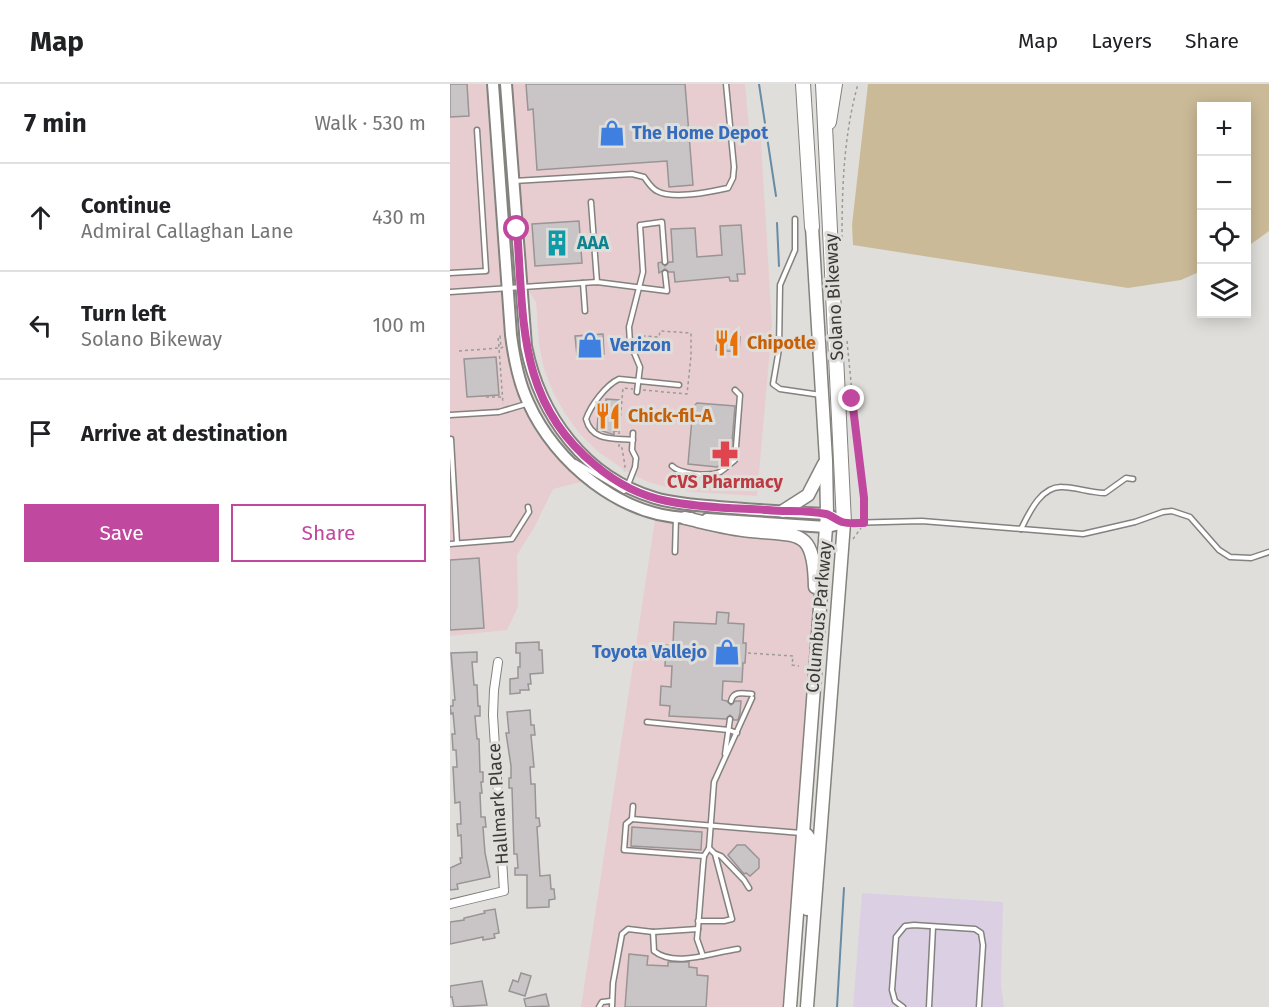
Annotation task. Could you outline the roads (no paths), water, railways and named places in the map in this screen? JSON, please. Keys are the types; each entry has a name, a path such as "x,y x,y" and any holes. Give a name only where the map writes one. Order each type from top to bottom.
{"highway":[{"path":"794,84 811,210"},
{"name":"Columbus Parkway","path":"803,84 812,227"},
{"name":"Columbus Parkway","path":"823,84 844,523"},
{"path":"825,151 835,84"}],"main road":[{"path":"493,84 512,348 518,376 528,403 549,439 569,461 613,495 644,509 681,518 748,531 791,534 799,537 814,558 815,667"},
{"path":"506,84 529,360 546,408 561,430 579,451 608,476 643,494 667,501 827,514 844,523"},
{"name":"Columbus Parkway","path":"789,1007 827,514 826,460 812,227"},
{"path":"783,511 808,495 826,460"},
{"path":"681,518 826,527 844,523"},
{"name":"Columbus Parkway","path":"807,1007 844,523"},
{"path":"803,833 811,841 806,921 812,955"}],"street":[{"name":"Hallmark Place","path":"450,904 504,891 493,715 498,662"}],"lane":[{"path":"514,181 632,174 644,177 658,192 680,194 728,188 733,178 734,167 726,84"},
{"path":"450,273 486,271 477,130"},
{"path":"591,202 597,282"},
{"path":"795,219 795,249 780,285 779,349 773,384 780,389 822,395"},
{"path":"637,392 640,367 630,343 629,327 643,272 640,225 662,222 665,262"},
{"path":"450,292 597,282 667,291 665,273"},
{"path":"583,283 585,311"},
{"path":"633,440 598,436 590,429 586,420 612,382 620,379 679,385"},
{"path":"672,466 676,471 712,474 722,471 735,460 740,395 735,390"},
{"path":"450,415 499,412 528,403"},
{"path":"569,461 580,464 621,491 626,490 635,467 636,458 632,450 633,433"},
{"path":"451,439 457,543"},
{"path":"1021,529 1035,503 1053,487 1063,486 1105,493 1126,478 1133,479"},
{"path":"450,544 512,539 529,512 528,507"},
{"path":"844,523 922,521 1083,534 1172,511 1190,517 1219,550 1230,556 1244,559 1269,552"},
{"path":"675,552 681,518"},
{"path":"703,956 698,939 698,921 704,856 709,848 714,782 752,696 736,693 731,701"},
{"path":"724,761 730,719"},
{"path":"647,722 729,730 737,733"},
{"path":"632,819 633,807"},
{"path":"704,856 624,850 626,824 632,819 803,833"},
{"path":"709,848 744,880 748,888"},
{"path":"698,921 732,919 715,854"},
{"path":"903,1007 895,1000 892,990 896,937 905,926 975,929 981,933 983,945 979,1007"},
{"path":"929,1007 933,927"},
{"path":"612,1007 611,1001 622,934 628,929 653,932 698,929"},
{"path":"653,932 654,951 661,956 693,958 738,949"},
{"path":"599,1007 602,1002 611,1001"}],"waterway":[{"path":"759,84 776,196"},
{"path":"777,223 779,266"},
{"path":"837,1007 844,888"}],"place":[{"name":"The Home Depot","path":"612,133"},
{"name":"AAA","path":"557,243"},
{"name":"Chipotle","path":"727,343"},
{"name":"Verizon","path":"590,345"},
{"name":"Chick-fil-A","path":"608,416"},
{"name":"CVS Pharmacy","path":"725,454"},
{"name":"Toyota Vallejo","path":"727,652"}]}
